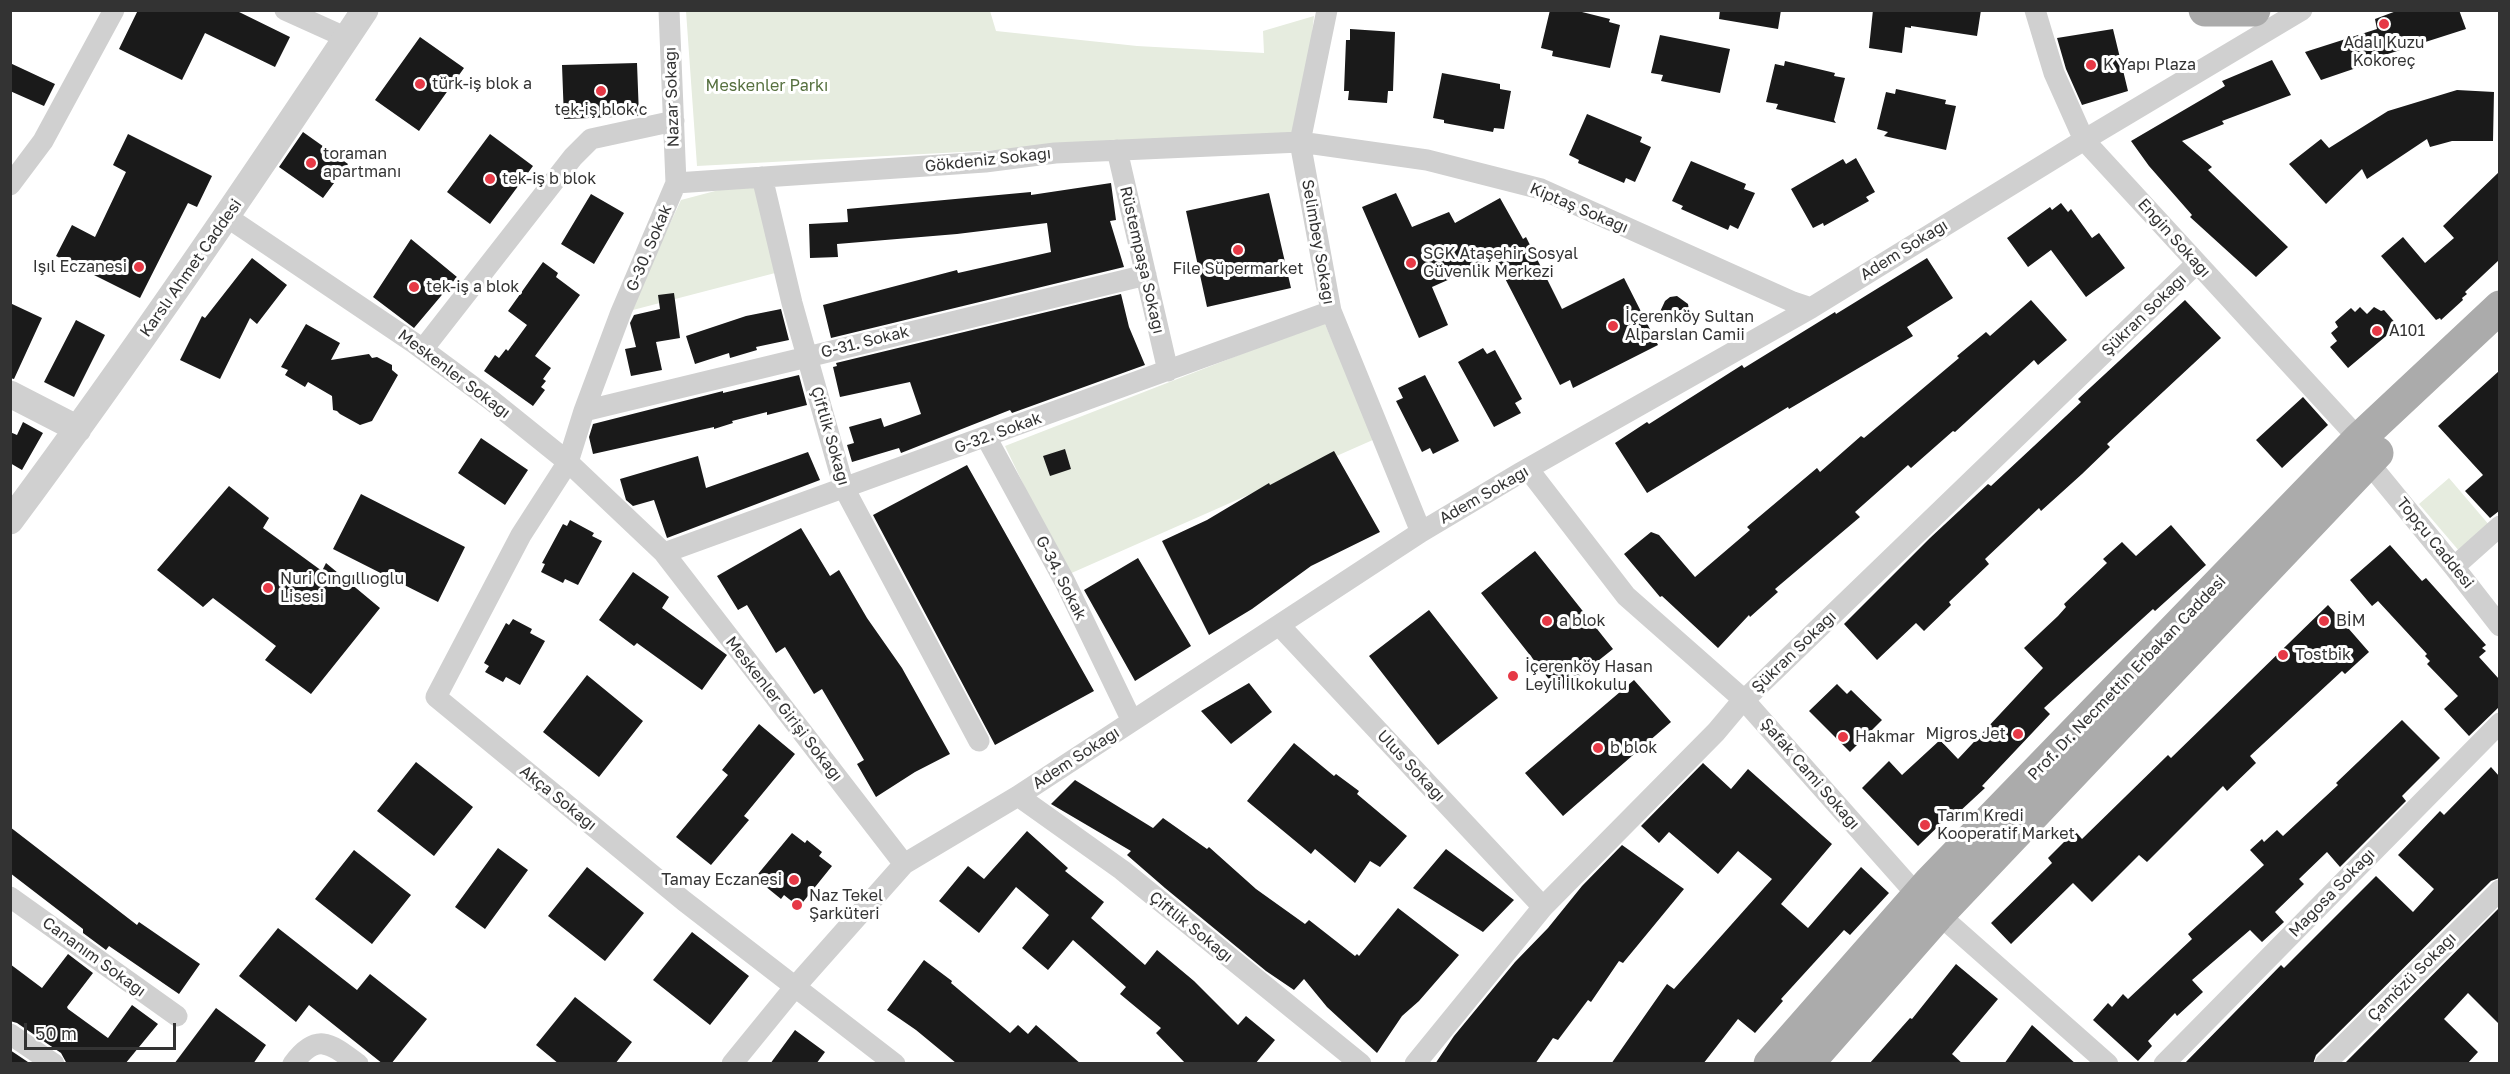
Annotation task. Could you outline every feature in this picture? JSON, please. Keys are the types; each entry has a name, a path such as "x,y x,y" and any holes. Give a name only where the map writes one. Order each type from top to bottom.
{"main road":[{"path":"2205,10 2254,10"},
{"name":"Prof. Dr. Necmettin Erbakan Caddesi","path":"1770,1064 1928,906 2499,308"},
{"name":"Prof. Dr. Necmettin Erbakan Caddesi","path":"2363,450 2428,401 2499,335"},
{"name":"Prof. Dr. Necmettin Erbakan Caddesi","path":"1807,1064 1928,906"}],"street":[{"path":"10,185 43,141 114,10"},
{"path":"285,10 346,38"},
{"name":"Karslı Ahmet Caddesi","path":"10,521 78,429 227,217 365,10"},
{"name":"Nazar Sokağı","path":"669,10 676,183"},
{"name":"Selimbey Sokağı","path":"1327,10 1300,142 1331,311 1421,532"},
{"name":"Engin Sokağı","path":"2035,10 2054,74 2084,140 2363,450"},
{"name":"Adem Sokağı","path":"732,1064 794,988 904,864 1018,796 1421,532 1811,308 2084,140 2302,10"},
{"path":"423,350 573,157 591,139 674,121"},
{"name":"Gökdeniz Sokağı","path":"676,183 986,162 1055,153 1300,142"},
{"name":"Kiptaş Sokağı","path":"1300,142 1427,160 1541,189 1811,308"},
{"name":"Rüstempaşa Sokağı","path":"1117,150 1168,371"},
{"name":"Çiftlik Sokağı","path":"762,177 807,356 844,488 979,741"},
{"name":"G-30. Sokak","path":"584,411 621,312 676,183"},
{"name":"Meskenler Sokağı","path":"227,217 423,350 568,462 664,553"},
{"name":"Şükran Sokağı","path":"1414,1064 1543,907 1744,700 2197,263"},
{"name":"G-31. Sokak","path":"584,411 1146,275"},
{"name":"G-32. Sokak","path":"664,553 1331,311"},
{"path":"10,394 78,429"},
{"path":"568,462 584,411"},
{"name":"G-34. Sokak","path":"986,437 1065,582 1132,721"},
{"name":"Topçu Caddesi","path":"2363,450 2499,626"},
{"name":"Akça Sokağı","path":"568,462 521,535 436,698 794,988 895,1064"},
{"name":"Şafak Cami Sokağı","path":"1528,469 1626,596 1744,700 1928,906 2108,1064"},
{"path":"2454,567 2499,526"},
{"name":"Meskenler Girişi Sokağı","path":"664,553 904,864"},
{"name":"Ulus Sokağı","path":"1279,625 1543,907"},
{"name":"Magosa Sokağı","path":"2164,1064 2499,723"},
{"name":"Çiftlik Sokağı","path":"1018,796 1122,870 1361,1064"},
{"name":"Çamözü Sokağı","path":"2325,1064 2499,891"},
{"name":"Cananım Sokağı","path":"10,897 177,1016"},
{"path":"10,1034 54,1064"},
{"path":"293,1064 303,1050 316,1043 333,1045 358,1064"}],"green space":[{"name":"Meskenler Parkı","path":"686,11 990,11 996,31 1137,46 1264,53 1263,31 1314,16 1301,134 697,166"},
{"path":"772,176 779,272 629,311 681,200"},
{"path":"1324,322 1375,439 1067,575 1005,446"},
{"path":"2449,478 2490,526 2460,552 2419,504"}],"building":[{"path":"138,10 235,10 290,37 275,67 205,33 182,80 119,49"},
{"path":"1550,10 1574,10 1610,19 1609,22 1620,25 1610,68 1552,56 1553,51 1541,48"},
{"path":"1720,10 1781,10 1778,29 1719,19"},
{"path":"1873,10 1981,10 1977,36 1905,27 1902,53 1869,48"},
{"path":"2399,10 2459,10 2466,29 2366,61 2368,64 2321,80 2305,52 2377,29 2375,19"},
{"path":"1350,29 1395,32 1393,91 1388,91 1387,103 1348,100 1349,91 1344,91 1346,40 1350,40"},
{"name":"K Yapı Plaza","path":"2113,29 2128,91 2082,105 2066,69 2057,38"},
{"path":"1660,35 1730,49 1720,93 1661,81 1663,75 1651,73"},
{"name":"türk-iş blok a","path":"420,37 464,68 419,131 375,100"},
{"path":"2272,60 2291,95 2222,121 2224,124 2182,141 2212,167 2208,170 2288,247 2256,277 2190,217 2192,215 2149,166 2131,141 2225,86 2222,81"},
{"path":"1785,61 1835,73 1834,76 1845,78 1834,120 1836,123 1776,109 1778,104 1766,102 1775,64 1784,66"},
{"path":"10,63 55,84 44,106 10,91"},
{"name":"tek-iş blok c","path":"637,63 639,116 564,119 562,65"},
{"path":"1442,73 1500,84 1500,89 1511,91 1504,129 1494,128 1493,132 1444,123 1444,120 1433,118"},
{"path":"1896,89 1946,100 1945,104 1956,106 1946,150 1884,136 1888,132 1877,129 1886,92 1895,94"},
{"path":"2457,90 2494,92 2493,141 2452,141 2430,147 2427,139 2367,179 2362,169 2326,204 2289,164 2321,139 2329,148 2388,111"},
{"path":"1587,114 1642,137 1640,142 1651,147 1635,182 1626,178 1624,183 1578,163 1579,160 1569,155"},
{"name":"toraman apartmanı","path":"303,132 348,164 323,198 279,167"},
{"path":"128,134 212,176 197,207 188,203 140,298 56,256 72,225 95,237 126,172 113,165"},
{"name":"tek-iş b blok","path":"490,134 533,166 490,224 447,192"},
{"path":"1856,158 1875,192 1866,197 1869,201 1824,226 1823,223 1813,228 1791,189 1843,159 1846,164"},
{"path":"1691,161 1746,184 1744,189 1755,193 1738,229 1730,225 1728,230 1681,209 1683,206 1672,201"},
{"path":"2499,172 2499,260 2465,292 2467,294 2462,298 2463,300 2441,320 2440,318 2436,320 2381,256 2403,237 2425,263 2454,238 2443,226"},
{"path":"1111,183 1116,220 1110,221 1124,267 831,338 823,305 957,270 958,273 1051,252 1047,223 957,234 837,244 838,257 810,258 809,224 848,222 847,209 1031,192 1031,195"},
{"path":"1269,193 1291,288 1207,307 1186,211"},
{"path":"1396,193 1412,227 1449,212 1455,223 1500,198 1523,239 1526,237 1562,309 1624,278 1658,345 1573,388 1570,380 1560,385 1495,259 1432,287 1448,325 1419,338 1362,207"},
{"path":"591,194 624,213 594,264 561,244"},
{"path":"2061,203 2068,212 2071,209 2092,238 2099,233 2125,268 2086,297 2051,250 2028,267 2007,238 2050,207 2052,210"},
{"name":"tek-iş a blok","path":"411,239 457,277 414,328 373,297"},
{"path":"252,258 287,285 257,324 250,318 220,379 180,360 202,316 205,318"},
{"path":"1927,258 1953,298 1907,327 1913,336 1789,409 1788,407 1647,493 1615,443 1742,365 1744,368"},
{"path":"543,262 558,273 556,277 580,295 535,356 551,368 543,379 546,381 541,387 545,390 533,406 484,371 495,355 499,358 506,349 508,351 527,325 508,311"},
{"path":"674,293 680,338 656,342 662,370 631,376 625,349 636,347 630,323 634,315 660,309 658,295"},
{"path":"1121,294 1129,327 1145,365 1012,413 1010,410 901,453 899,448 852,462 847,445 854,443 849,427 881,418 884,427 921,414 910,382 840,397 833,367 837,366 836,363"},
{"path":"1677,296 1688,304 1689,310 1686,317 1674,322 1658,316 1665,301"},
{"path":"2031,300 2067,340 2038,365 2034,360 1955,432 1953,431 1911,468 1908,465 1855,512 1860,517 1775,589 1778,592 1750,617 1749,615 1718,648 1662,596 1660,597 1624,554 1651,532 1659,535 1695,577 1750,530 1747,527 1817,468 1820,472 1861,436 1864,438 1959,358 1957,356 1986,332 1990,336"},
{"path":"2185,300 2221,338 2107,444 2110,447 2082,474 2041,511 2039,508 1985,559 1989,564 1949,602 1951,605 1924,631 1916,623 1877,660 1844,624 1930,538 1988,484 1991,486 2034,446 2081,402 2078,399"},
{"path":"10,303 42,318 14,379 10,378"},
{"path":"2360,307 2367,314 2374,307 2381,311 2384,310 2398,326 2348,368 2330,347 2337,341 2331,333 2338,327 2335,322 2351,308 2355,312"},
{"path":"781,309 789,340 756,347 757,350 730,358 729,353 695,364 686,336 746,316"},
{"path":"76,320 105,335 74,397 44,382"},
{"path":"306,324 340,343 331,360 369,354 372,358 377,357 392,365 392,370 398,375 372,421 360,425 333,410 332,396 308,382 305,387 285,375 288,370 281,367"},
{"path":"1483,348 1487,354 1495,350 1522,399 1515,403 1521,413 1494,427 1458,362"},
{"path":"2499,371 2499,511 2490,518 2465,491 2483,475 2438,426"},
{"path":"799,375 807,405 732,421 733,423 714,429 714,427 593,454 589,437 593,424 723,391 723,393"},
{"path":"1425,375 1459,441 1433,454 1430,448 1422,452 1396,401 1403,398 1398,388"},
{"path":"2303,397 2328,425 2282,468 2256,440"},
{"path":"23,422 43,433 22,470 10,463 10,432 17,435"},
{"path":"481,438 528,470 505,505 458,473"},
{"path":"1065,449 1071,469 1050,476 1043,456"},
{"path":"1334,451 1380,532 1311,566 1252,609 1209,635 1162,541 1207,520 1269,483 1270,485"},
{"path":"808,452 820,480 667,538 654,500 633,506 626,500 620,479 698,456 706,488"},
{"path":"967,465 1094,691 995,745 873,515"},
{"name":"Nuri Cıngıllıoğlu Lisesi","path":"229,486 269,518 263,528 322,571 326,563 380,608 311,694 265,660 276,646 213,598 203,607 157,570"},
{"path":"361,494 465,547 438,602 333,549"},
{"path":"570,520 594,533 592,536 602,541 578,585 565,579 563,583 541,572 545,564 542,563 563,524 567,526"},
{"path":"2171,525 2206,565 2155,611 2153,609 2044,708 2050,714 1982,786 1985,788 1958,813 1955,810 1918,846 1862,788 1889,761 1902,775 1940,740 1958,759 2043,668 2024,648 2058,616 2066,607 2064,604 2107,563 2103,559 2122,542 2136,556"},
{"path":"801,528 830,576 839,570 867,618 902,668 950,754 915,772 876,797 857,764 864,760 822,689 814,694 785,647 776,653 747,605 738,610 717,576"},
{"path":"2390,545 2422,581 2426,578 2486,645 2482,648 2486,651 2479,657 2499,679 2499,707 2469,736 2444,709 2458,696 2427,664 2430,661 2425,656 2427,654 2378,601 2372,606 2350,580"},
{"name":"a blok","path":"1535,551 1613,649 1559,692 1481,593"},
{"path":"1138,558 1191,646 1135,681 1084,590"},
{"path":"633,572 669,597 662,608 727,655 702,690 637,643 634,646 599,620"},
{"path":"2328,605 2369,652 2345,674 2342,671 2250,756 2256,763 2227,791 2223,786 2147,862 2139,855 2092,902 2073,883 2011,944 1991,923 2052,863 2048,858 2075,831 2082,839 2168,755 2171,758"},
{"path":"1429,610 1498,698 1438,745 1369,656"},
{"path":"513,619 532,629 530,633 545,641 520,685 506,677 503,682 485,672 489,666 484,663 506,623 509,625"},
{"path":"587,675 643,721 599,777 543,732"},
{"name":"b blok","path":"1634,680 1671,722 1563,816 1525,773"},
{"path":"1249,683 1272,712 1231,744 1201,711"},
{"path":"1837,684 1847,694 1851,690 1882,720 1850,752 1809,711"},
{"path":"2402,720 2440,758 2402,796 2406,801 2340,867 2327,852 2299,879 2304,884 2275,912 2284,922 2262,942 2250,930 2192,980 2203,992 2177,1016 2175,1013 2148,1041 2152,1046 2138,1061 2093,1020 2108,1003 2112,1007 2123,994 2128,999 2192,939 2188,934 2264,865 2250,850 2262,839 2264,842 2277,830 2283,836 2338,785 2336,783"},
{"path":"759,724 795,754 744,816 749,820 711,865 676,837 728,775 722,770"},
{"path":"1294,743 1334,776 1336,774 1359,791 1357,794 1407,836 1380,867 1370,861 1355,883 1315,849 1311,854 1247,801"},
{"path":"416,762 473,807 434,856 377,811"},
{"path":"1703,763 1731,789 1748,769 1832,844 1781,904 1808,928 1861,867 1889,893 1850,935 1844,930 1781,999 1783,1001 1755,1033 1738,1019 1703,1064 1611,1064 1667,984 1674,989 1772,879 1738,851 1718,874 1669,832 1659,843 1641,826"},
{"path":"2491,767 2499,776 2499,878 2491,881 2316,1055 2313,1064 2184,1064 2281,965 2284,968 2376,876 2413,912 2434,889 2398,855 2440,811 2444,815"},
{"path":"1075,780 1153,828 1163,818 1207,849 1209,847 1256,889 1305,924 1309,920 1355,956 1357,954 1359,956 1398,908 1459,955 1419,1001 1402,1016 1377,1053 1327,1007 1304,979 1294,990 1266,971 1127,855 1131,851 1051,804"},
{"path":"10,827 137,925 139,922 200,964 179,994 109,946 106,950 83,933 83,929 10,873"},
{"path":"1027,831 1068,868 1065,871 1104,902 1091,918 1145,965 1157,950 1194,981 1238,1025 1246,1016 1275,1040 1255,1064 1186,1064 1156,1033 1161,1028 1120,994 1126,987 1073,940 1048,970 1022,948 1049,915 1016,887 979,933 939,901 968,866 984,879"},
{"path":"792,833 805,843 807,840 822,852 819,856 832,866 799,907 784,895 781,899 765,886 768,882 758,874"},
{"path":"1622,845 1684,889 1623,963 1619,961 1591,1002 1588,1000 1558,1040 1553,1038 1535,1064 1435,1064 1454,1036 1515,962 1548,928 1582,886"},
{"path":"498,848 528,870 485,929 455,907"},
{"path":"1446,849 1514,900 1483,932 1413,888"},
{"path":"354,850 411,895 372,944 315,899"},
{"path":"587,867 644,913 605,961 548,916"},
{"path":"2499,908 2499,1024 2468,993 2444,1019 2478,1052 2467,1064 2344,1064"},
{"path":"278,928 357,990 370,974 427,1019 391,1064 383,1064 309,1005 296,1022 239,976"},
{"path":"692,932 749,976 710,1025 653,980"},
{"path":"68,954 93,973 67,1007 68,1009 108,1038 132,1005 158,1024 125,1064 67,1064 61,1053 17,1023 10,1021 10,964 42,988"},
{"path":"924,960 952,981 951,983 1010,1033 1018,1025 1028,1034 1036,1025 1081,1064 956,1063 916,1030 887,1010"},
{"path":"1956,964 1998,999 1952,1054 1963,1064 1869,1064 1910,1018 1912,1019"},
{"path":"575,997 632,1042 615,1064 559,1064 536,1045"},
{"path":"216,1008 266,1045 253,1064 174,1064"},
{"path":"2032,1025 2076,1064 2004,1064"},
{"path":"795,1030 825,1052 816,1064 770,1064"},
{"path":"10,1050 31,1064 10,1064"}],"place":[{"name":"Adalı Kuzu Kokoreç","path":"2384,24"},
{"name":"K Yapı Plaza","path":"2091,65"},
{"name":"türk-iş blok a","path":"420,84"},
{"name":"tek-iş blok c","path":"601,91"},
{"name":"toraman apartmanı","path":"311,163"},
{"name":"tek-iş b blok","path":"490,179"},
{"name":"File Süpermarket","path":"1238,250"},
{"name":"SGK Ataşehir Sosyal Güvenlik Merkezi","path":"1411,263"},
{"name":"Işıl Eczanesi","path":"139,267"},
{"name":"tek-iş a blok","path":"414,287"},
{"name":"İçerenköy Sultan Alparslan Camii","path":"1613,326"},
{"name":"A101","path":"2377,331"},
{"name":"Nuri Cıngıllıoğlu Lisesi","path":"268,588"},
{"name":"a blok","path":"1547,621"},
{"name":"BİM","path":"2324,621"},
{"name":"Tostbik","path":"2283,655"},
{"name":"İçerenköy Hasan Leyli İlkokulu","path":"1513,676"},
{"name":"Migros Jet","path":"2018,734"},
{"name":"Hakmar","path":"1843,737"},
{"name":"b blok","path":"1598,748"},
{"name":"Tarım Kredi Kooperatif Market","path":"1925,825"},
{"name":"Tamay Eczanesi","path":"794,880"},
{"name":"Naz Tekel Şarküteri","path":"797,905"}]}
